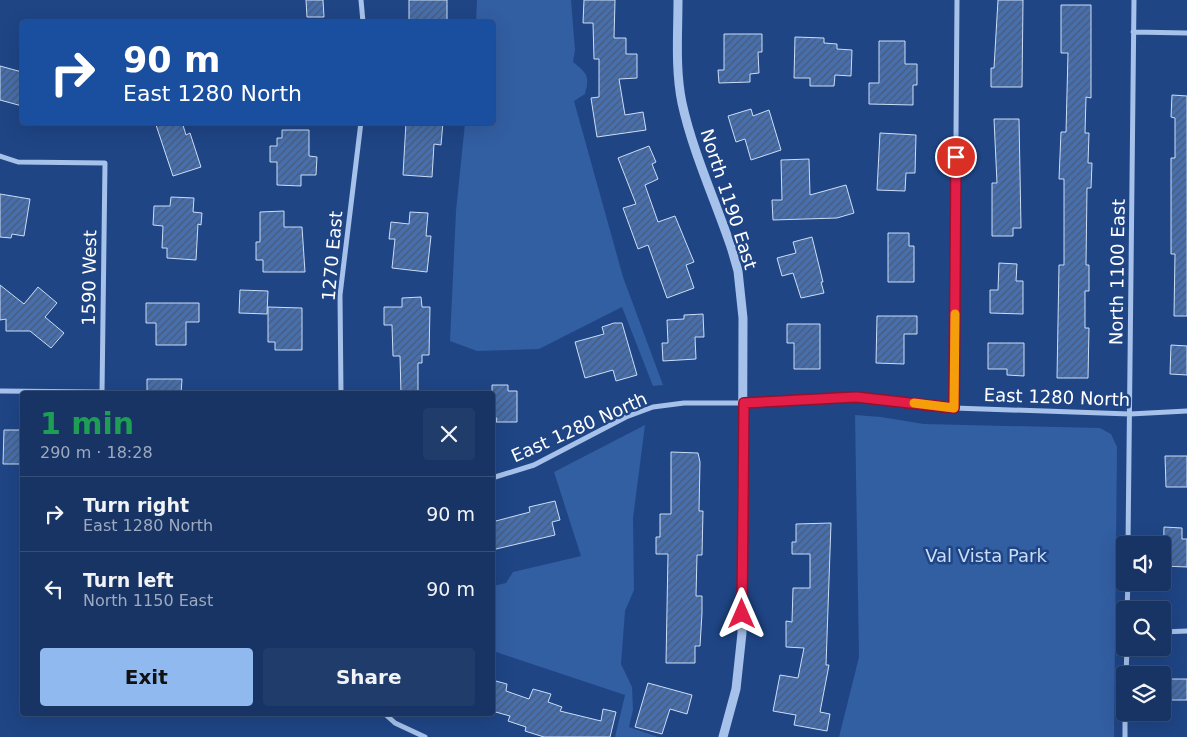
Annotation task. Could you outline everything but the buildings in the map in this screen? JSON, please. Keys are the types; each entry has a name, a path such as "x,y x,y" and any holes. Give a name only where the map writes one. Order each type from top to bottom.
{"street":[{"path":"360,0 362,20"},
{"name":"North 1190 East","path":"678,0 678,73 682,102 689,131 719,210 738,271 743,318 742,633 736,688 723,737"},
{"path":"954,408 956,0"},
{"name":"North 1100 East","path":"1128,536 1134,0"},
{"path":"1133,32 1187,33"},
{"name":"1270 East","path":"341,391 340,295 361,125"},
{"name":"1590 West","path":"0,156 18,162 104,164 102,391"},
{"path":"0,391 20,391"},
{"name":"East 1280 North","path":"495,477 534,465 626,417 653,407 684,403 744,403 856,397 954,408 1130,414 1187,412"},
{"path":"1171,632 1187,631"},
{"path":"387,716 395,723 425,737"},
{"path":"1125,721 1125,737"}],"green space":[{"path":"477,0 571,0 575,50 573,62 584,72 587,79 585,94 574,101 623,277 663,385 653,386 622,307 539,349 477,351 450,341 456,211 465,125 495,125 495,20 476,20"},
{"name":"Val Vista Park","path":"855,415 924,424 1100,428 1111,434 1117,447 1114,737 839,737 859,657"},
{"path":"645,425 633,518 634,590 625,611 621,664 632,687 633,710 629,727 658,737 615,737 625,695 495,652 495,586 506,583 513,572 581,556 554,472"}],"slow traffic":[{"path":"914,403 954,408 955,314"}],"route":[{"path":"742,614 744,403 856,397 954,408 956,157"}]}
